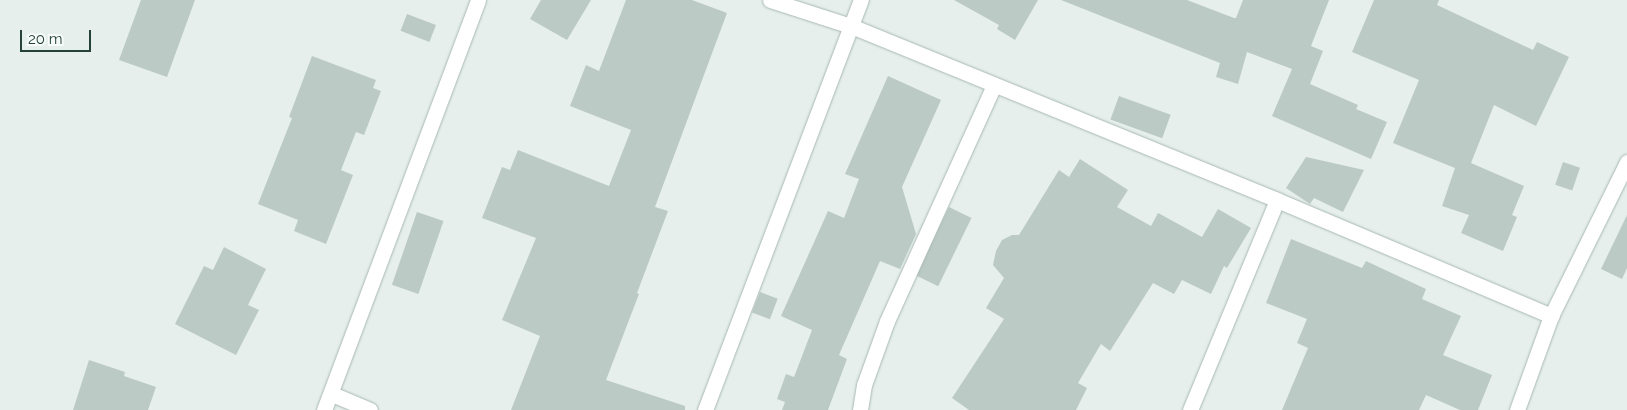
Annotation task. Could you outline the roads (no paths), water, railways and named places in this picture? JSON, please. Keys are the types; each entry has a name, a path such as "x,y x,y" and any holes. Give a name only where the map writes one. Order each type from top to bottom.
{"street":[{"path":"324,410 332,394 478,0"},
{"path":"770,0 851,26 1277,200 1551,316"},
{"path":"705,410 862,0"},
{"path":"860,410 864,385 887,321 994,85"},
{"path":"1517,410 1551,316 1627,162"},
{"path":"1190,410 1277,200"},
{"path":"332,394 370,410"}]}
